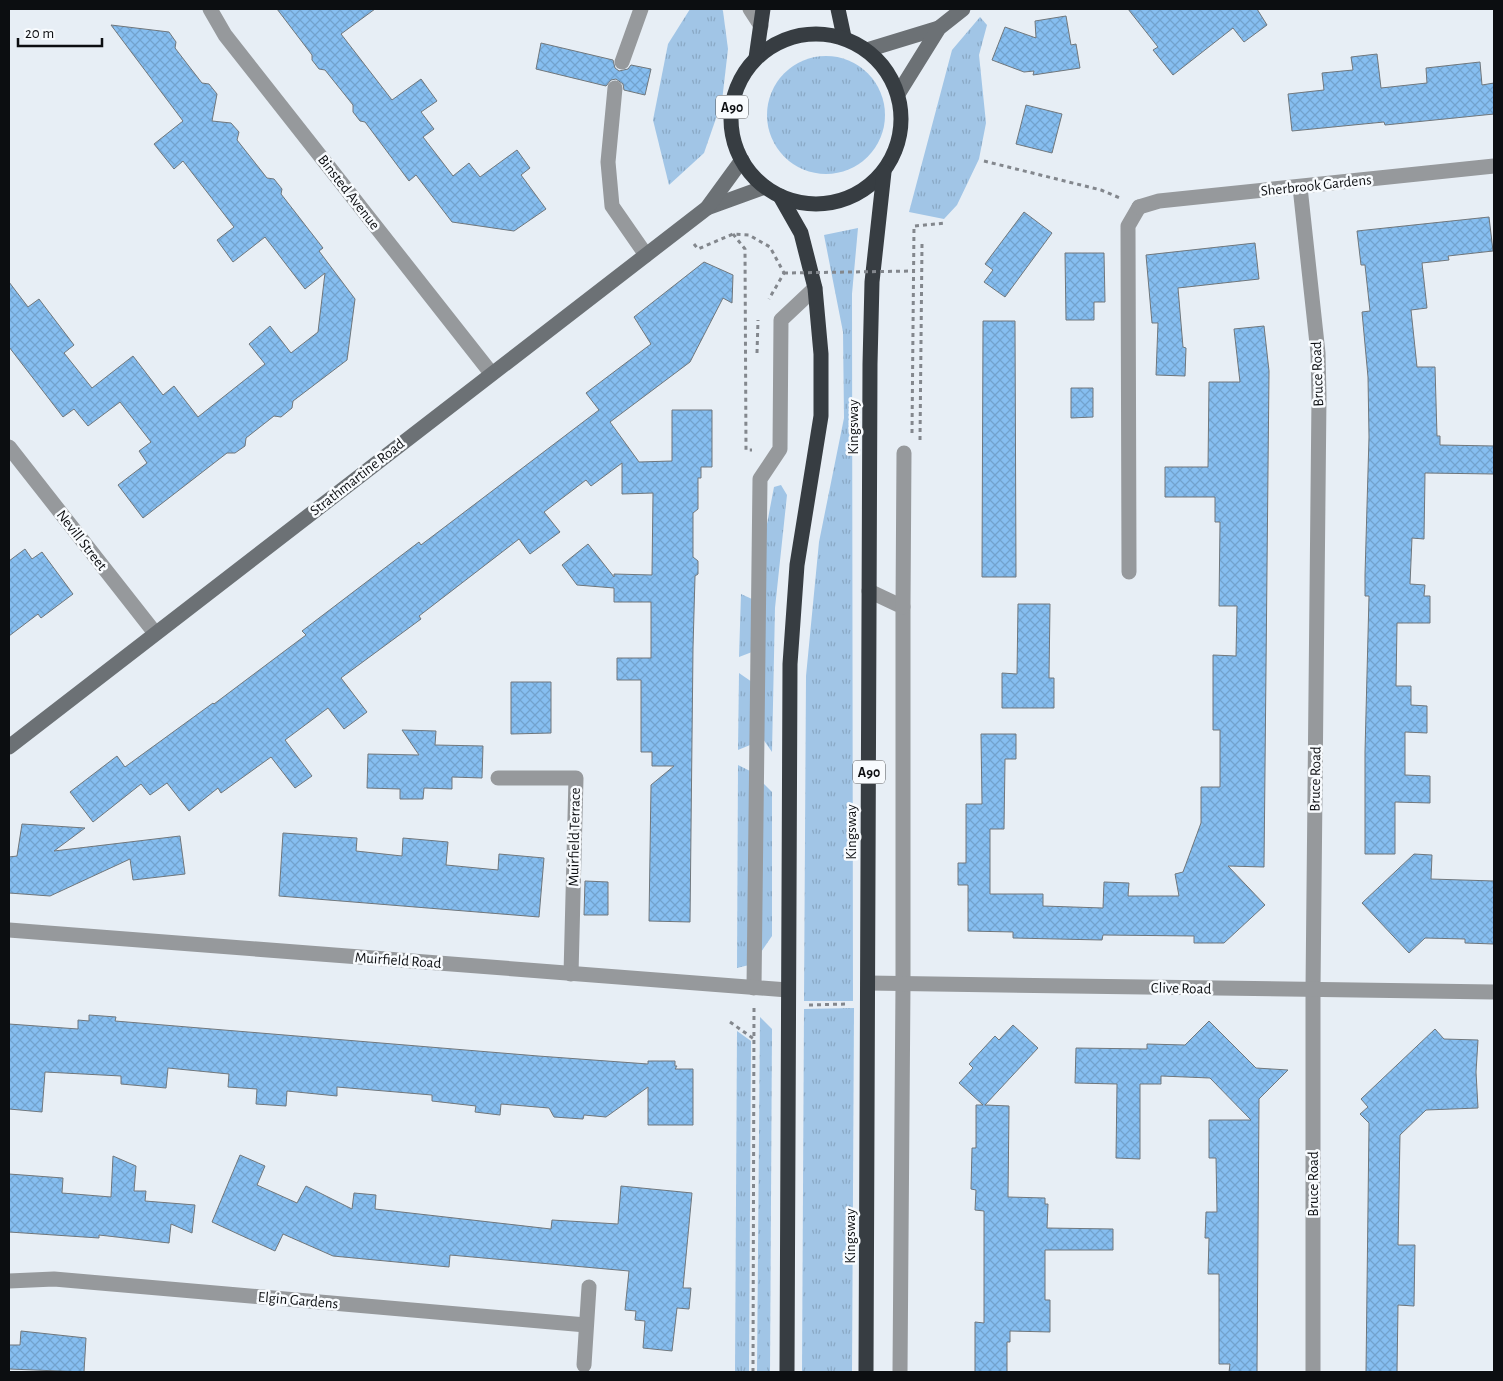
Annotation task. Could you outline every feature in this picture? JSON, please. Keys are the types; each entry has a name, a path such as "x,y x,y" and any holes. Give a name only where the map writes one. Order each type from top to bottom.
{"highway":[{"name":"A90","path":"763,9 756,58 740,82 734,96 730,118 733,140 748,170 765,187 780,196"},
{"path":"756,58 775,44 797,35 820,33 844,38 838,9"},
{"name":"A90","path":"844,38 867,50 886,69 898,94 902,114 900,134 894,154 884,172"},
{"path":"780,196 808,204 836,202 862,191 884,172"},
{"name":"Kingsway","path":"866,1372 872,282 884,172"},
{"path":"780,196 800,234 815,288 821,354 821,416 797,566 790,664 787,1372"}],"street":[{"name":"Binsted Avenue","path":"210,9 225,35 491,373"},
{"path":"622,62 640,9"},
{"path":"750,9 760,26"},
{"path":"898,94 939,28 963,9"},
{"path":"867,50 939,28"},
{"path":"616,88 608,162 612,206 646,255"},
{"name":"Strathmartine Road","path":"9,747 154,633 707,208 742,160"},
{"name":"Sherbrook Gardens","path":"1139,207 1159,202 1494,166"},
{"name":"Strathmartine Road","path":"707,208 765,187"},
{"name":"Bruce Road","path":"1300,187 1318,353 1313,989 1313,1372"},
{"path":"1130,572 1128,226 1139,207"},
{"path":"754,988 760,479 780,448 781,320 815,288"},
{"name":"Nevill Street","path":"9,447 154,633"},
{"path":"900,1372 904,452"},
{"path":"869,591 903,608"},
{"name":"Muirfield Terrace","path":"498,778 576,778 571,974"},
{"name":"Muirfield Road","path":"9,930 754,988 788,997"},
{"name":"Clive Road","path":"868,983 1494,992"},
{"name":"Elgin Gardens","path":"9,1282 54,1279 586,1325"},
{"path":"584,1365 590,1287"}],"path":[{"path":"984,161 1101,190 1139,207"},
{"path":"912,435 914,226 946,223"},
{"path":"757,450 746,450 745,249 733,234 749,235 770,248 784,273"},
{"path":"920,444 922,244 926,244"},
{"path":"784,273 914,271"},
{"path":"766,305 784,273"},
{"path":"757,361 757,322 761,314"},
{"path":"753,1372 754,988"},
{"path":"788,997 868,1004"},
{"path":"730,1022 755,1040"}],"green space":[{"path":"690,9 722,9 723,11 728,49 722,101 704,153 669,185 653,120 668,44"},
{"path":"980,17 987,25 979,55 986,123 979,159 957,205 944,219 909,212 952,50"},
{"path":"826,56 849,60 868,73 881,92 885,115 881,138 868,157 849,170 826,174 803,170 784,157 771,138 767,115 771,92 784,73 803,60"},
{"path":"858,228 852,294 853,1001 804,1001 806,676 819,542 844,418 843,332 824,235"},
{"path":"781,485 787,495 775,608 772,752 763,739 766,529 774,487"},
{"path":"741,594 752,599 752,652 739,657"},
{"path":"739,673 752,682 750,745 738,750"},
{"path":"738,765 750,771 749,965 737,968"},
{"path":"763,783 772,792 772,936 761,952"},
{"path":"854,1008 852,1372 802,1372 804,1009"},
{"path":"760,1017 772,1029 770,1372 757,1372"},
{"path":"737,1031 751,1041 749,1372 735,1372"}],"building":[{"path":"277,9 375,9 341,34 392,100 421,79 437,101 421,112 434,129 423,137 453,176 469,163 480,177 517,150 530,168 521,175 546,209 514,231 452,222 416,175 409,181 365,122 360,121 353,112 353,105 325,70 319,69 312,60 312,55"},
{"path":"1128,9 1257,9 1267,25 1244,42 1233,28 1173,75 1153,50 1158,47"},
{"path":"1066,16 1071,45 1076,44 1080,68 1033,75 1034,71 1024,72 992,60 1005,27 1036,38 1035,21"},
{"path":"111,25 169,32 176,42 175,48 188,65 202,83 209,84 217,94 212,121 231,123 239,132 237,140 267,178 274,179 282,189 281,194 323,248 319,251 355,299 347,360 293,401 292,408 281,417 274,416 246,438 245,446 235,453 227,453 143,518 118,485 147,463 139,451 151,442 120,402 88,426 74,409 63,417 9,347 9,282 28,307 39,299 74,345 64,353 92,388 133,356 163,395 174,386 198,417 265,364 249,344 270,326 291,353 318,332 325,273 305,289 265,237 233,262 217,240 234,227 183,161 174,169 154,144 183,121"},
{"path":"541,43 613,60 615,68 619,71 628,69 631,65 651,69 645,95 624,90 623,84 616,79 611,80 606,86 536,69"},
{"path":"1377,54 1381,88 1427,83 1426,68 1480,62 1482,85 1494,83 1494,114 1385,125 1384,122 1292,131 1288,94 1324,90 1322,73 1353,70 1351,57"},
{"path":"1026,105 1062,114 1052,153 1016,144"},
{"path":"1024,212 1052,233 1005,297 984,282 993,270 985,264"},
{"path":"1489,217 1493,251 1448,256 1449,260 1422,263 1427,308 1411,310 1417,367 1435,367 1437,436 1440,436 1440,445 1494,446 1494,474 1425,473 1424,539 1412,538 1410,584 1425,585 1424,596 1430,596 1430,623 1397,623 1396,686 1411,686 1411,705 1427,706 1427,733 1405,732 1405,775 1430,776 1430,803 1395,802 1395,854 1365,854 1365,752 1369,596 1365,596 1365,575 1369,437 1368,377 1362,312 1370,311 1365,265 1361,265 1357,231"},
{"path":"1255,243 1259,279 1178,288 1183,347 1186,348 1185,376 1156,375 1158,323 1152,323 1146,255"},
{"path":"1065,253 1104,253 1105,302 1094,302 1094,320 1066,320"},
{"path":"704,262 733,275 732,303 723,298 690,362 610,422 639,462 672,461 672,410 712,410 712,467 701,467 701,478 698,478 698,509 693,513 693,557 698,561 698,574 695,576 693,648 690,922 649,921 651,785 674,766 652,766 652,752 641,752 641,680 617,680 617,658 651,658 651,602 614,602 614,588 577,585 562,565 588,544 614,577 614,574 652,575 653,493 622,494 622,463 591,486 586,480 544,512 560,532 530,554 519,539 419,616 421,619 341,678 367,712 344,729 328,708 285,740 312,776 295,788 271,757 221,793 218,788 189,811 167,783 150,795 141,784 93,822 70,792 117,756 125,767 214,704 306,635 302,631 419,542 421,545 599,410 586,393 651,344 634,317"},
{"path":"983,321 1015,321 1016,577 982,577"},
{"path":"1264,326 1269,371 1264,867 1228,866 1265,905 1224,943 1194,943 1194,936 1103,935 1102,940 1013,938 1013,932 968,931 968,885 958,885 958,863 966,863 966,804 982,804 981,734 1016,734 1016,759 1005,759 1004,829 990,829 990,894 1043,894 1043,906 1103,908 1104,882 1129,883 1128,896 1179,896 1175,874 1183,872 1201,823 1201,787 1220,787 1220,730 1213,730 1213,655 1236,656 1237,606 1219,606 1220,522 1215,522 1215,497 1165,497 1165,467 1208,467 1209,382 1240,382 1234,329"},
{"path":"1071,388 1093,388 1093,417 1071,418"},
{"path":"25,549 32,559 42,552 73,594 41,618 38,614 9,636 9,561"},
{"path":"1018,604 1050,604 1049,678 1054,678 1054,708 1002,708 1002,673 1017,674"},
{"path":"511,682 551,682 551,733 511,734"},
{"path":"402,730 436,731 435,745 483,746 482,778 452,777 452,789 424,788 423,799 400,799 400,789 367,788 368,754 419,755"},
{"path":"22,824 85,828 54,851 180,836 185,874 133,880 130,859 50,896 9,893 9,857 17,856"},
{"path":"283,833 357,838 356,851 402,856 403,838 448,842 446,865 498,870 499,854 544,858 539,917 279,896"},
{"path":"1414,854 1432,855 1431,879 1494,881 1494,944 1465,943 1465,939 1425,938 1409,953 1362,903"},
{"path":"585,881 608,882 608,915 584,915"},
{"path":"89,1015 116,1017 115,1021 538,1056 648,1064 648,1061 675,1061 675,1066 677,1066 675,1069 693,1069 693,1125 648,1125 648,1087 606,1117 584,1115 583,1119 554,1117 549,1108 501,1104 500,1115 475,1112 476,1106 432,1101 432,1095 337,1087 337,1096 287,1091 286,1106 256,1104 257,1089 228,1087 229,1074 168,1068 166,1088 121,1084 121,1076 45,1072 42,1112 9,1109 9,1024 78,1029 78,1020 89,1021"},
{"path":"1209,1021 1256,1068 1288,1070 1259,1099 1257,1372 1229,1372 1230,1364 1219,1364 1219,1274 1208,1274 1209,1238 1205,1238 1206,1212 1217,1212 1216,1158 1209,1158 1209,1120 1251,1120 1210,1078 1161,1076 1161,1084 1140,1084 1140,1159 1116,1158 1117,1084 1075,1083 1076,1048 1147,1049 1147,1044 1185,1045"},
{"path":"1013,1025 1038,1048 985,1105 1009,1106 1008,1197 1045,1198 1045,1204 1048,1204 1047,1228 1113,1229 1113,1250 1045,1250 1045,1300 1050,1300 1050,1332 1010,1331 1010,1342 1007,1342 1007,1372 975,1372 975,1322 984,1323 984,1211 975,1210 976,1190 971,1189 972,1148 976,1148 976,1105 983,1105 959,1083 973,1068 969,1064 995,1036 999,1040"},
{"path":"1435,1029 1444,1039 1478,1040 1476,1072 1478,1108 1426,1110 1400,1135 1398,1245 1415,1245 1414,1306 1398,1305 1397,1372 1366,1372 1369,1123 1360,1114 1368,1107 1361,1099"},
{"path":"240,1155 265,1166 257,1185 297,1203 306,1186 352,1209 354,1193 376,1195 375,1209 551,1229 552,1220 618,1224 621,1186 692,1193 683,1288 691,1288 689,1309 677,1308 672,1351 643,1348 645,1321 635,1320 636,1311 625,1310 629,1271 450,1255 449,1267 333,1256 283,1234 275,1251 212,1222"},
{"path":"113,1156 136,1166 134,1191 146,1191 145,1201 195,1205 192,1233 171,1224 169,1243 99,1235 99,1238 9,1232 9,1174 63,1178 62,1193 111,1197"},
{"path":"21,1331 86,1338 84,1372 9,1369 9,1345 20,1345"}]}
